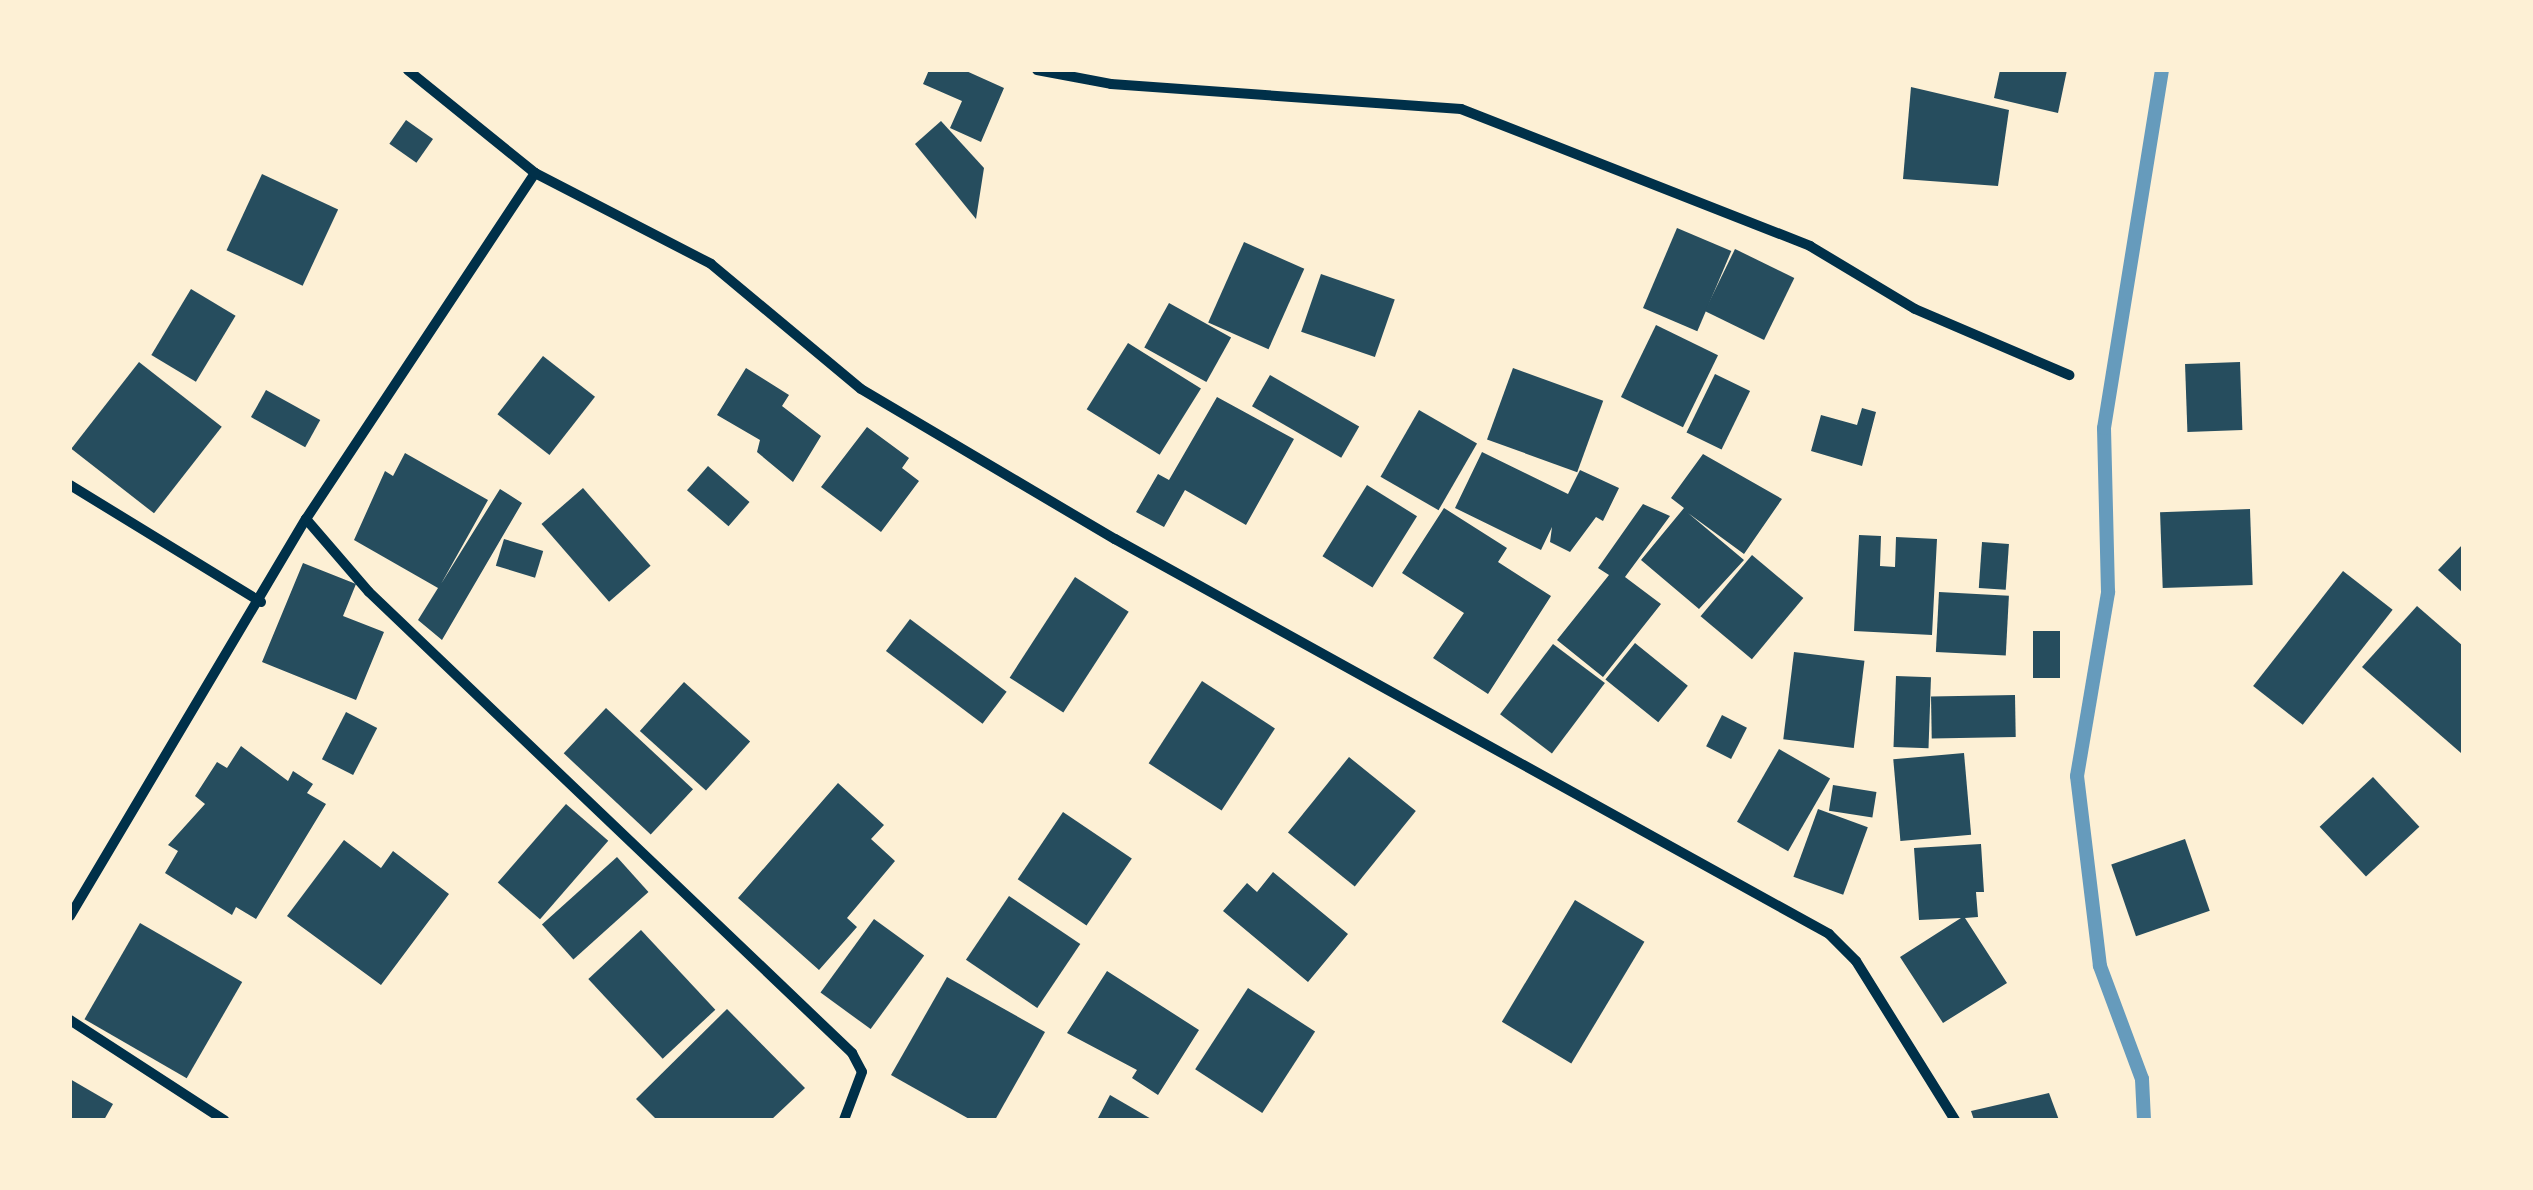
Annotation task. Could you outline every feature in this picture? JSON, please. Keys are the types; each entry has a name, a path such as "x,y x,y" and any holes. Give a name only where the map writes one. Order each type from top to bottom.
{"street":[{"path":"408,70 535,173 711,264 861,389 1114,540 1828,934 1856,960 1955,1120"},
{"path":"1037,70 1112,84 1461,110 1810,246 1916,309 2069,375"},
{"path":"70,916 261,602 306,519 535,173"},
{"path":"70,486 261,602"},
{"path":"306,519 369,592 852,1053 862,1072 844,1120"},
{"path":"70,1020 224,1120"}],"building":[{"path":"929,70 964,70 1004,88 981,142 950,128 962,101 923,84"},
{"path":"2000,70 2067,70 2058,113 1994,98"},
{"path":"1911,87 2009,110 1998,186 1903,179"},
{"path":"406,120 433,139 416,163 389,144"},
{"path":"941,121 984,168 976,219 915,144"},
{"path":"262,174 338,209 303,286 227,250"},
{"path":"1677,228 1731,251 1697,331 1643,308"},
{"path":"1244,242 1304,269 1269,349 1208,322"},
{"path":"1735,249 1794,278 1764,340 1705,311"},
{"path":"1321,274 1395,299 1375,357 1301,332"},
{"path":"191,289 236,316 196,382 151,355"},
{"path":"1169,303 1231,337 1206,382 1144,348"},
{"path":"1656,325 1718,355 1683,427 1621,397"},
{"path":"1128,343 1201,389 1160,455 1087,409"},
{"path":"543,356 595,397 549,455 497,414"},
{"path":"139,362 222,427 154,513 71,449"},
{"path":"2240,362 2242,430 2187,432 2185,364"},
{"path":"746,368 789,395 782,406 821,436 793,482 757,452 760,440 717,415"},
{"path":"1513,368 1603,401 1577,472 1487,439"},
{"path":"1715,374 1750,391 1722,450 1687,432"},
{"path":"1270,375 1359,426 1341,458 1252,406"},
{"path":"266,390 320,420 305,447 251,417"},
{"path":"1217,397 1294,439 1246,525 1185,490 1164,527 1136,512 1158,474 1169,480"},
{"path":"1862,408 1876,412 1862,466 1811,451 1821,415 1857,425"},
{"path":"1419,410 1477,444 1439,510 1380,477"},
{"path":"867,427 909,458 902,468 919,481 881,532 821,487"},
{"path":"1482,452 1568,494 1580,470 1619,488 1603,521 1596,517 1570,552 1550,542 1552,527 1541,550 1455,508"},
{"path":"405,453 488,500 441,584 500,489 522,503 442,640 418,620 438,588 354,540 385,471 393,476"},
{"path":"1703,454 1782,499 1744,554 1688,513 1744,560 1699,609 1641,560 1684,508 1671,498"},
{"path":"708,466 750,502 729,526 687,490"},
{"path":"1367,485 1417,516 1373,588 1322,556"},
{"path":"583,488 651,566 609,602 541,524"},
{"path":"1643,504 1670,516 1625,577 1661,604 1603,677 1557,640 1609,575 1598,568"},
{"path":"1444,508 1507,548 1498,562 1551,596 1488,694 1433,658 1464,613 1402,573"},
{"path":"2250,509 2253,585 2163,588 2160,512"},
{"path":"1859,535 1881,536 1880,566 1895,567 1896,537 1937,539 1932,635 1854,631"},
{"path":"504,539 543,551 535,578 496,566"},
{"path":"1982,542 2009,544 2006,590 1979,588"},
{"path":"2463,544 2463,593 2438,570"},
{"path":"1752,555 1803,598 1752,659 1701,616"},
{"path":"303,563 356,584 343,616 384,632 356,700 262,662"},
{"path":"2343,571 2393,610 2303,725 2253,686"},
{"path":"1075,577 1129,612 1063,712 1010,678"},
{"path":"1939,592 2009,596 2006,656 1936,652"},
{"path":"2417,606 2463,646 2461,753 2362,667"},
{"path":"910,619 1007,692 983,724 886,651"},
{"path":"2033,631 2060,631 2060,678 2033,678"},
{"path":"1635,643 1688,686 1658,722 1605,680"},
{"path":"1553,644 1605,683 1552,753 1500,714"},
{"path":"1794,652 1864,661 1854,748 1783,739"},
{"path":"1896,676 1931,677 1929,748 1894,747"},
{"path":"1202,681 1275,728 1222,811 1149,763"},
{"path":"684,682 750,742 706,791 640,731"},
{"path":"2015,695 2016,737 1932,738 1931,696"},
{"path":"606,708 693,789 651,835 564,753"},
{"path":"346,712 377,728 353,775 322,759"},
{"path":"1722,715 1747,728 1731,759 1706,746"},
{"path":"241,746 288,781 293,771 313,784 307,793 326,804 256,919 236,907 232,915 165,873 178,851 168,845 205,804 195,796 217,762 227,768"},
{"path":"1779,749 1830,779 1788,851 1737,822"},
{"path":"1964,753 1971,835 1900,841 1893,759"},
{"path":"1349,757 1416,811 1355,887 1288,832"},
{"path":"2373,777 2419,827 2366,877 2320,827"},
{"path":"838,783 884,825 871,839 895,861 847,918 857,927 819,970 738,898"},
{"path":"1833,785 1876,792 1872,818 1829,811"},
{"path":"566,804 608,841 540,919 498,882"},
{"path":"1818,809 1868,827 1843,895 1793,877"},
{"path":"1063,812 1132,858 1087,926 1018,879"},
{"path":"2185,839 2210,911 2136,936 2111,864"},
{"path":"344,840 381,868 393,851 449,894 381,985 287,916"},
{"path":"1981,844 1984,892 1976,892 1978,917 1965,918 2007,983 1943,1023 1900,957 1961,918 1919,920 1914,848"},
{"path":"617,857 648,892 573,960 542,925"},
{"path":"1273,872 1348,934 1308,982 1223,911 1247,883 1257,892"},
{"path":"1009,896 1080,944 1037,1008 966,960"},
{"path":"1575,900 1644,942 1571,1063 1502,1022"},
{"path":"874,919 924,955 871,1029 821,993"},
{"path":"140,923 242,982 187,1078 85,1019"},
{"path":"641,930 715,1010 663,1059 588,979"},
{"path":"1107,971 1199,1030 1158,1095 1132,1078 1137,1070 1067,1033"},
{"path":"947,977 1045,1032 995,1120 971,1120 891,1075"},
{"path":"1248,988 1315,1032 1262,1113 1195,1069"},
{"path":"727,1009 805,1088 771,1120 657,1120 636,1099"},
{"path":"70,1079 113,1104 104,1120 70,1120"},
{"path":"2049,1093 2059,1120 1974,1120 1971,1111"},
{"path":"1110,1095 1153,1120 1097,1120"}],"waterway":[{"path":"2144,1120 2142,1079 2100,966 2077,776 2108,592 2104,428 2162,70"}]}
